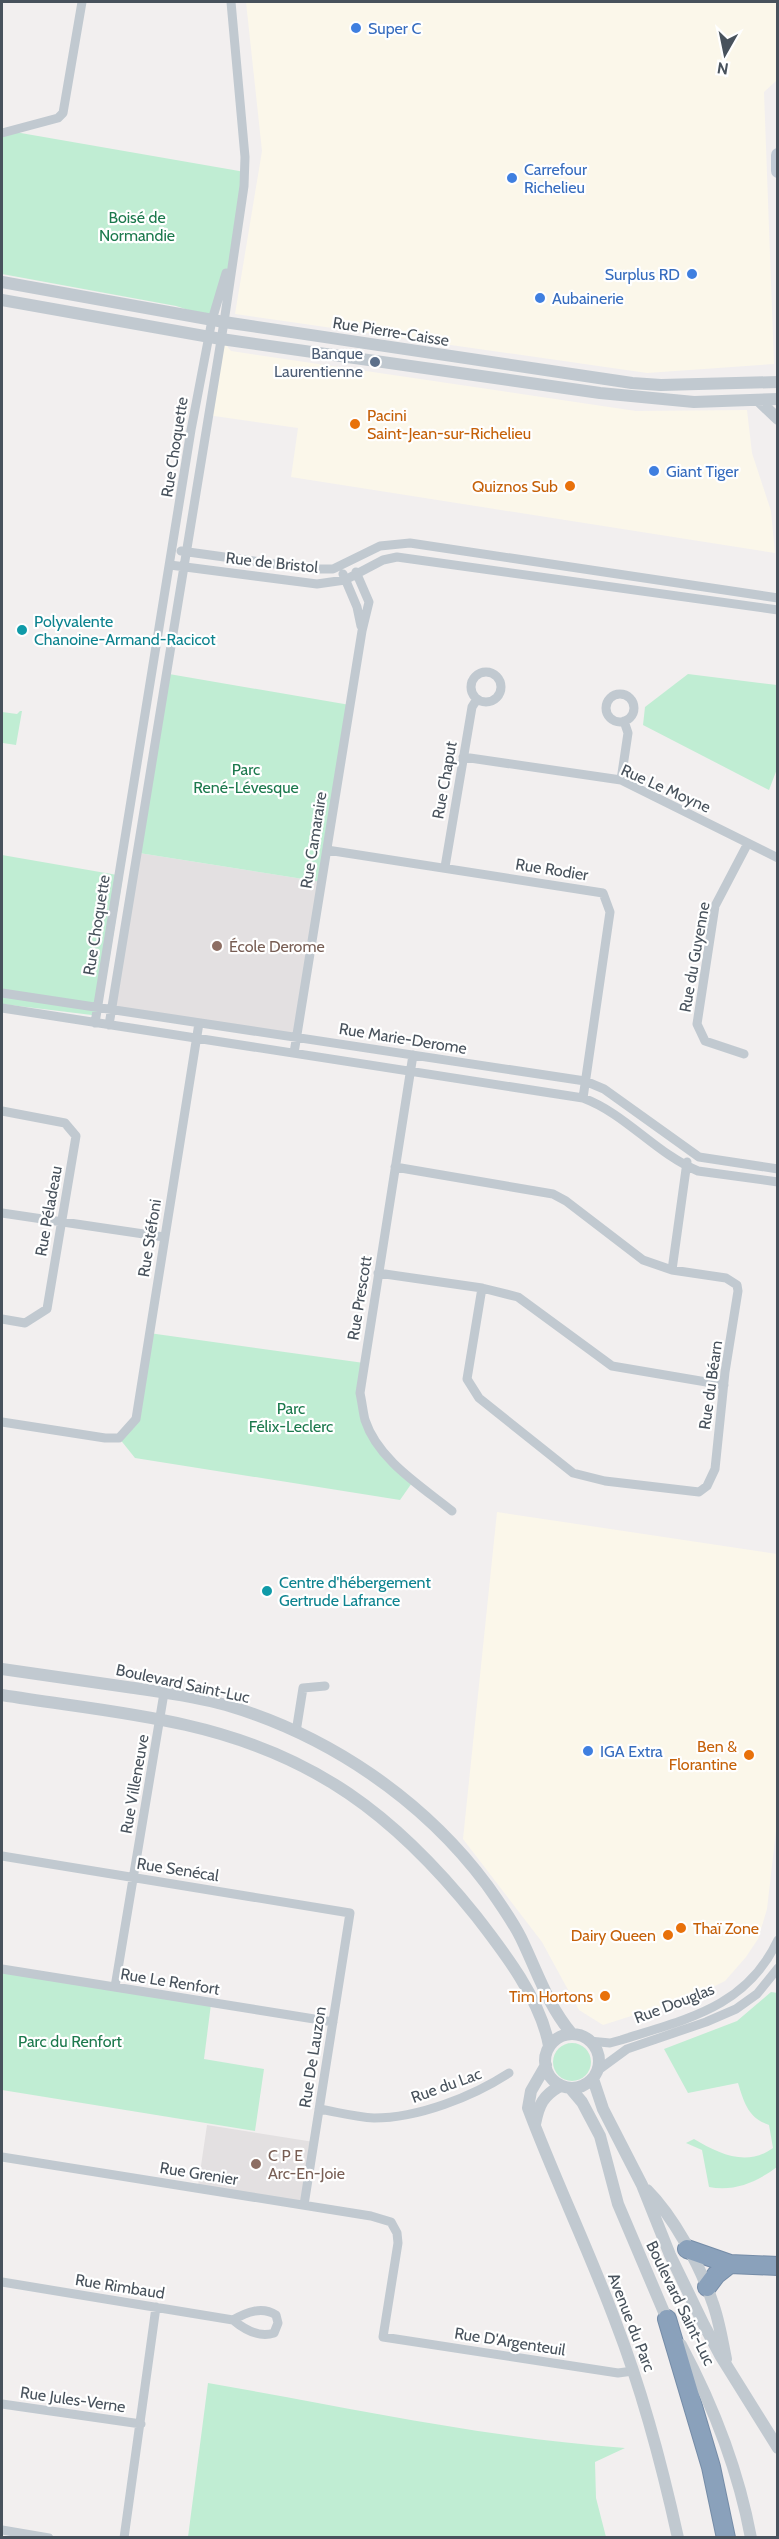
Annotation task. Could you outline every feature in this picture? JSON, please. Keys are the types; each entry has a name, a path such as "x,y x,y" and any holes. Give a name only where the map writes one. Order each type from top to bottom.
{"highway":[{"path":"687,2249 730,2264 777,2266"},
{"path":"706,2287 730,2264"},
{"path":"667,2319 711,2467 726,2538"}],"main road":[{"path":"777,155 777,171"}],"street":[{"path":"2,133 58,118 63,113 82,2"},
{"name":"Rue Choquette","path":"109,1025 185,566 215,338 234,248 243,186 244,157 231,2"},
{"name":"Rue Pierre-Caisse","path":"2,282 218,321 632,383 661,385 777,382"},
{"path":"34,305 38,288"},
{"name":"Rue Pierre-Caisse","path":"2,300 215,338 600,393 694,402 777,399"},
{"name":"Rue Choquette","path":"95,1023 191,430 215,338"},
{"path":"758,400 777,419"},
{"name":"Rue de Bristol","path":"172,550 311,569 333,569 380,546 410,543 510,560 777,598"},
{"name":"Rue de Bristol","path":"170,565 293,583 316,584 345,580 383,560 397,557 777,610"},
{"path":"509,572 510,560"},
{"name":"Rue Camaraire","path":"294,1053 362,631 369,602 351,561"},
{"name":"Rue Camaraire","path":"340,566 357,607 362,631"},
{"path":"648,593 650,580"},
{"path":"155,654 170,657"},
{"name":"Rue Chaput","path":"445,867 472,707 477,699"},
{"path":"621,780 628,733 624,721"},
{"name":"Rue Le Moyne","path":"464,757 621,780 777,858"},
{"path":"132,797 145,799"},
{"name":"Rue du Guyenne","path":"744,1054 705,1041 697,1024 715,906 748,843"},
{"name":"Rue Rodier","path":"327,850 603,893 609,912 583,1098"},
{"name":"Rue Marie-Derome","path":"2,993 585,1081 604,1089 699,1157 777,1169"},
{"name":"Rue Marie-Derome","path":"2,1008 583,1098 603,1105 671,1158 698,1171 777,1182"},
{"name":"Rue Stéfoni","path":"2,1422 118,1438 136,1419 199,1023"},
{"name":"Rue Prescott","path":"412,1055 360,1393 366,1421 379,1446 396,1466 452,1510"},
{"name":"Rue Péladeau","path":"2,1111 65,1123 76,1136 47,1309 25,1323 2,1319"},
{"path":"672,1270 688,1151"},
{"name":"Rue du Béarn","path":"394,1167 553,1194 566,1201 643,1260 672,1270 726,1278 737,1285 715,1469 706,1486 699,1492 605,1481 573,1473 479,1398 467,1379 482,1288"},
{"path":"2,1213 164,1237"},
{"path":"378,1273 482,1288 518,1297 612,1366 724,1385"},
{"name":"Boulevard Saint-Luc","path":"2,1669 164,1693 224,1705 265,1718 335,1751 392,1790 429,1820 469,1862 502,1906 521,1937 552,2006 572,2034"},
{"path":"296,1732 303,1688 325,1686"},
{"name":"Rue Villeneuve","path":"115,1987 164,1693"},
{"path":"2,1695 160,1720 233,1737 296,1762 359,1800 386,1820 429,1861 500,1946 542,2020 549,2046 546,2065 549,2076 566,2087"},
{"name":"Rue Senécal","path":"2,1856 350,1913"},
{"name":"Rue De Lauzon","path":"304,2205 350,1913"},
{"name":"Rue Douglas","path":"589,2041 610,2043 621,2040 726,2001 761,1970 777,1940"},
{"name":"Rue Douglas","path":"595,2075 627,2049 706,2022 736,2009 757,1994 777,1968"},
{"name":"Rue Le Renfort","path":"2,1969 333,2022"},
{"path":"534,2125 540,2103 547,2094 566,2087 583,2087 595,2075 597,2054 589,2041 572,2034 561,2036 549,2046"},
{"name":"Avenue du Parc","path":"546,2065 529,2097 528,2108 616,2323 633,2371 656,2447 678,2538"},
{"name":"Rue du Lac","path":"319,2109 374,2118 417,2114 487,2087 508,2073"},
{"name":"Boulevard Saint-Luc","path":"595,2075 603,2109 642,2185 670,2255 728,2369 777,2448"},
{"name":"Boulevard Saint-Luc","path":"566,2087 582,2102 600,2136 618,2204 667,2319 714,2410 735,2468 751,2538"},
{"name":"Rue Grenier","path":"2,2157 371,2216 391,2222 397,2233 398,2243 383,2337"},
{"path":"642,2185 660,2203 706,2287 718,2322 728,2369"},
{"name":"Rue Rimbaud","path":"2,2282 233,2320"},
{"name":"Rue Jules-Verne","path":"124,2538 156,2307"},
{"name":"Rue D'Argenteuil","path":"383,2337 618,2373 633,2371"},
{"name":"Rue Jules-Verne","path":"2,2404 141,2424"},
{"path":"2,2530 49,2538"}],"shaded area":[{"path":"246,2 777,2 777,80 764,92 774,364 647,373 235,314 262,151"},
{"path":"221,339 231,351 636,411 747,410 752,453 771,511 775,553 291,477 298,428 207,415"},
{"name":"École Derome","path":"139,853 322,882 297,1038 111,1009"},
{"path":"497,1512 777,1554 778,1814 767,1909 758,1939 725,1981 697,1995 603,2025 579,2010 542,1942 463,1839"},
{"name":"C P E Arc-En-Joie","path":"207,2125 314,2142 304,2205 198,2186"}],"green space":[{"name":"Boisé de Normandie","path":"15,132 245,172 231,262 213,318 176,306 2,274 2,135"},
{"name":"Parc René-Lévesque","path":"169,674 350,705 322,882 139,853"},
{"path":"688,674 777,685 777,769 769,790 643,725 645,707"},
{"path":"22,711 16,745 3,743 2,749 2,712 17,714"},
{"path":"2,855 123,876 100,1016 2,1004"},
{"name":"Parc Félix-Leclerc","path":"149,1333 364,1363 363,1402 370,1429 387,1453 414,1480 400,1500 135,1458 119,1438 136,1419"},
{"name":"Parc du Renfort","path":"2,1969 211,2004 204,2059 264,2069 255,2131 2,2090"},
{"path":"771,1992 778,1993 777,2167 761,2177 736,2187 709,2187 702,2150 686,2143 694,2139 723,2153 753,2157 773,2148 769,2125 752,2114 745,2103 738,2083 688,2093 664,2049 737,2021"},
{"path":"572,2043 586,2048 591,2062 586,2076 572,2081 558,2076 553,2062 558,2048"},
{"path":"208,2383 468,2429 625,2448 595,2462 596,2498 606,2537 188,2537"}],"place":[{"name":"Super C","path":"356,28"},
{"name":"Carrefour Richelieu","path":"512,178"},
{"name":"Surplus RD","path":"692,274"},
{"name":"Aubainerie","path":"540,298"},
{"name":"Banque Laurentienne","path":"375,362"},
{"name":"Pacini Saint-Jean-sur-Richelieu","path":"355,424"},
{"name":"Giant Tiger","path":"654,471"},
{"name":"Quiznos Sub","path":"570,486"},
{"name":"Polyvalente Chanoine-Armand-Racicot","path":"22,630"},
{"name":"École Derome","path":"217,946"},
{"name":"Centre d'hébergement Gertrude Lafrance","path":"267,1591"},
{"name":"IGA Extra","path":"588,1751"},
{"name":"Ben & Florantine","path":"749,1755"},
{"name":"Thaï Zone","path":"681,1928"},
{"name":"Dairy Queen","path":"668,1935"},
{"name":"Tim Hortons","path":"605,1996"},
{"name":"C P E Arc-En-Joie","path":"256,2164"}]}
